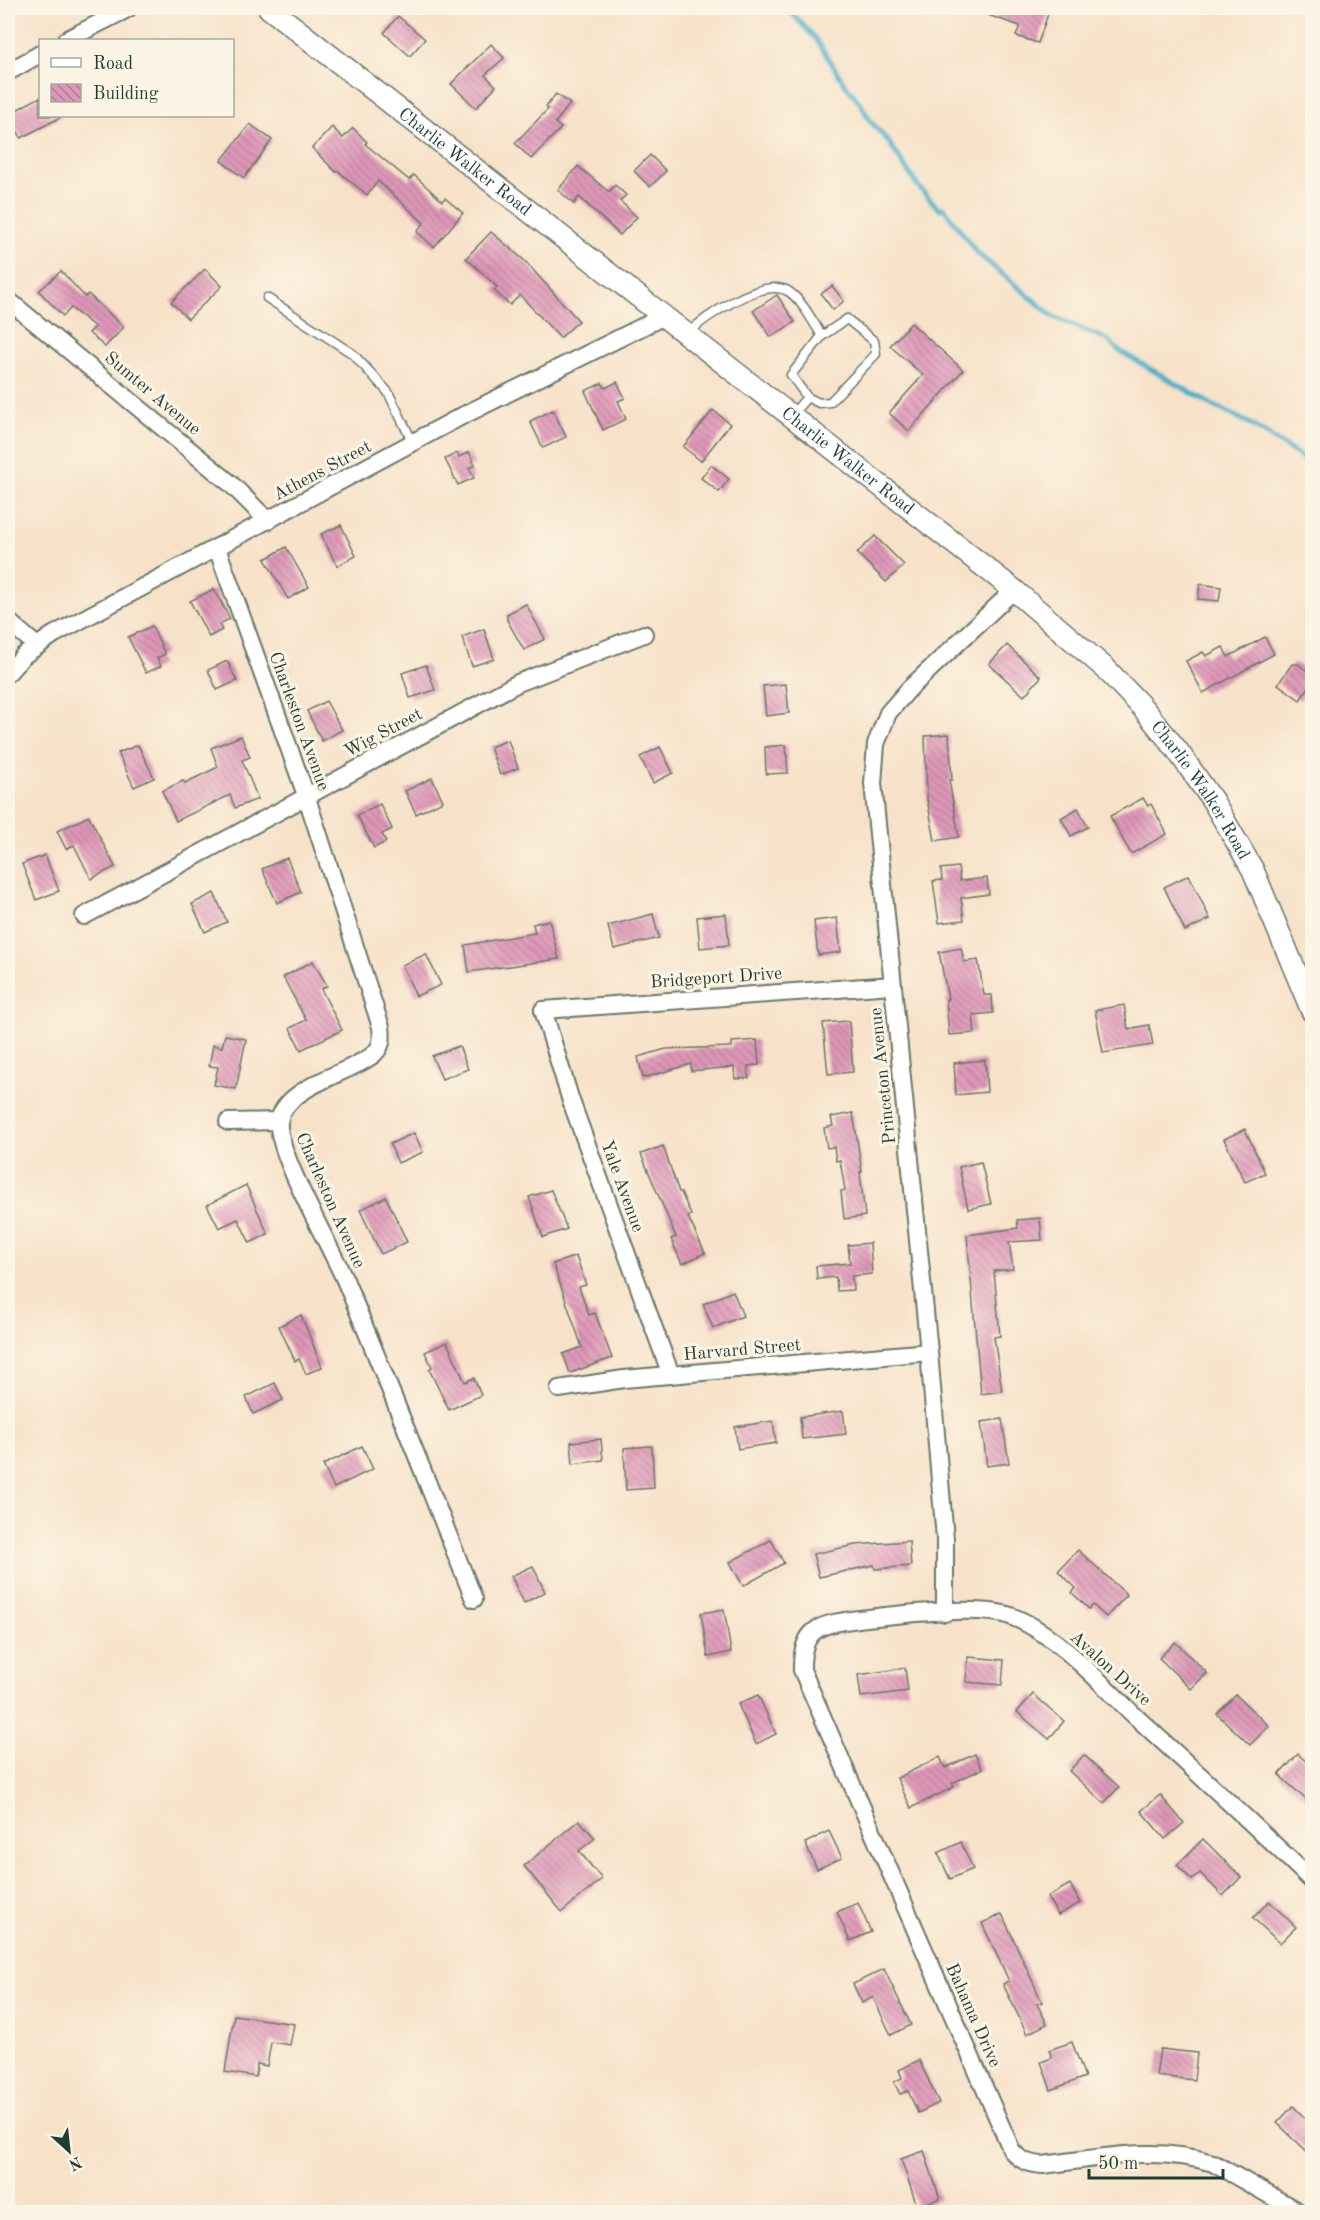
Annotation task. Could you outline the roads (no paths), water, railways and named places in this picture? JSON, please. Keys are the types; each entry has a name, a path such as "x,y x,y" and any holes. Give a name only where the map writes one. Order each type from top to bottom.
{"street":[{"path":"68,39 129,8"},
{"name":"Charlie Walker Road","path":"269,8 1014,590 1106,669 1143,708 1177,750 1213,801 1253,870 1302,976 1312,1011"},
{"path":"8,72 39,55"},
{"name":"Sumter Avenue","path":"8,300 231,484 268,521"},
{"name":"Athens Street","path":"8,672 53,635 413,442 664,316"},
{"name":"Charleston Avenue","path":"217,548 306,795 381,1027 382,1041 375,1053 309,1087 284,1108 279,1121 280,1136 292,1169 345,1279 474,1599"},
{"name":"Princeton Avenue","path":"945,1613 945,1539 929,1352 873,783 876,744 888,713 909,689 1014,590"},
{"path":"8,621 37,646"},
{"name":"Wig Street","path":"84,916 518,683 644,634"},
{"name":"Bridgeport Drive","path":"543,1010 892,985"},
{"name":"Yale Avenue","path":"543,1010 571,1101 671,1375"},
{"path":"228,1122 279,1121"},
{"name":"Harvard Street","path":"559,1389 671,1375 929,1352"},
{"name":"Avalon Drive","path":"830,1623 945,1613 979,1612 1012,1617 1043,1634 1312,1881"},
{"name":"Bahama Drive","path":"830,1623 816,1628 806,1640 802,1654 802,1670 1012,2151 1019,2159 1031,2164 1043,2165 1137,2154 1163,2153 1198,2158 1213,2163 1299,2212"}],"lane":[{"path":"687,334 714,311 731,303 776,289 786,290 796,299 822,336"},
{"path":"267,298 353,354 388,392 413,442"},
{"path":"847,319 874,341 876,354 830,402 819,403 807,397 791,375 822,336 847,319"},
{"path":"791,416 807,397"}],"waterway":[{"path":"787,8 816,39 844,83 861,104 870,121 888,141 917,185 939,209 944,208 977,253 1054,317 1108,340 1118,350 1212,405 1249,423 1312,464"}]}
